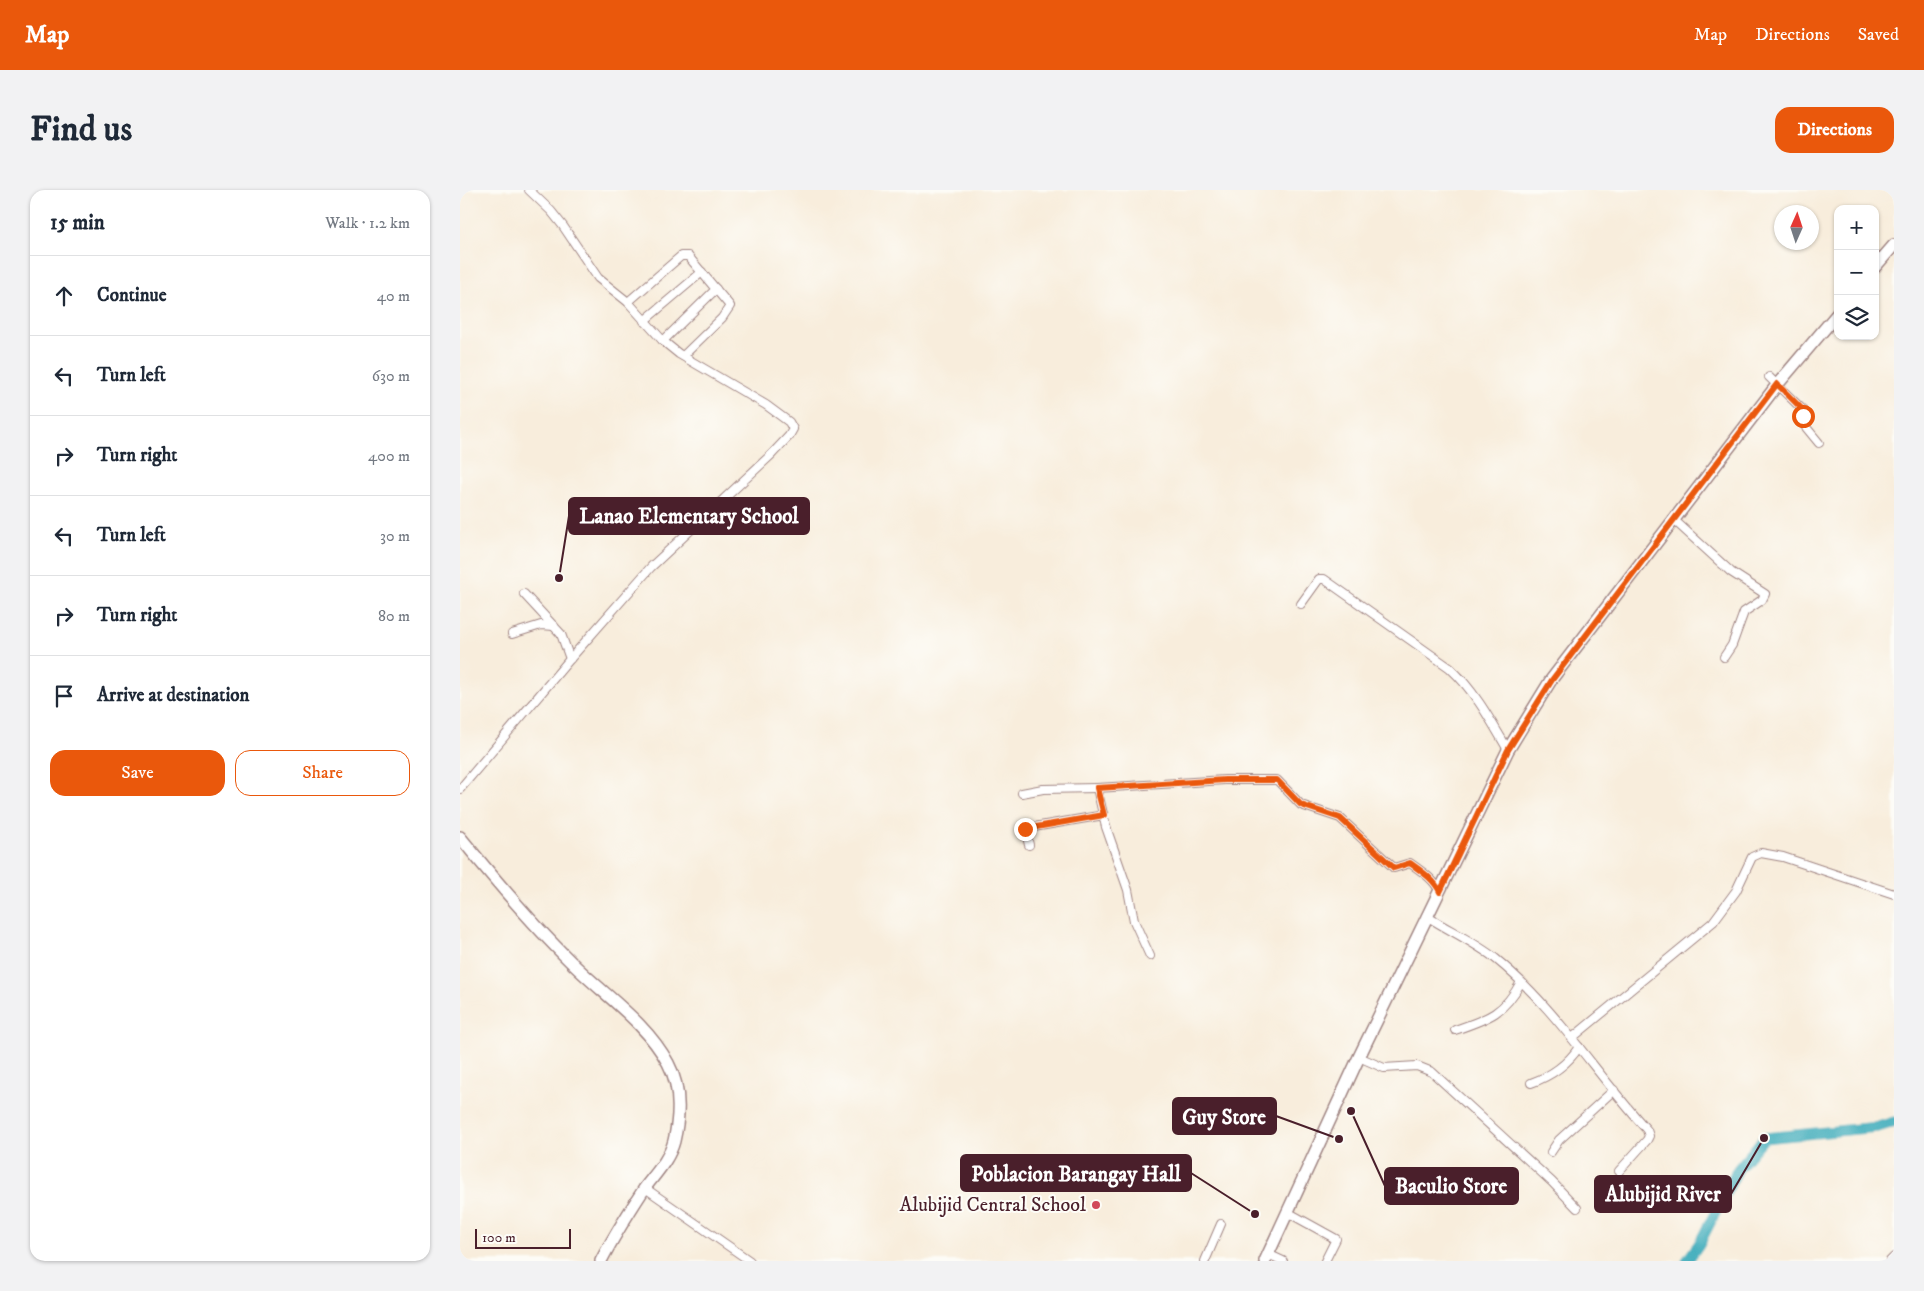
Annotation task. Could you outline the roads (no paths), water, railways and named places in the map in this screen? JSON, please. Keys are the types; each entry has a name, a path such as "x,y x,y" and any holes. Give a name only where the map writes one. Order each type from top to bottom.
{"street":[{"path":"460,789 570,659 651,568 771,455 792,432 792,426 789,422 766,405 683,356 663,341 628,302 598,278 563,226 551,211 529,190"},
{"path":"1879,263 1894,246"},
{"path":"628,302 683,255 688,256 730,304 730,308 683,356"},
{"path":"644,321 702,272"},
{"path":"663,341 716,289"},
{"path":"1283,1261 1267,1258 1359,1057 1508,750 1552,680 1674,520 1773,381 1834,317"},
{"path":"1773,381 1802,409 1805,426 1819,443"},
{"path":"1674,520 1731,572 1765,594 1762,600 1744,612 1732,645 1724,657"},
{"path":"1301,604 1320,578 1324,579 1445,664 1460,676 1476,697 1508,750"},
{"path":"524,594 554,626 563,639 570,659"},
{"path":"512,634 541,625 554,626"},
{"path":"1022,793 1043,789 1097,788 1225,780 1277,780 1301,805 1340,818 1394,868 1410,863 1426,874 1440,892"},
{"path":"1097,788 1128,890 1134,921 1150,956"},
{"path":"1029,845 1025,829 1104,815"},
{"path":"460,837 513,901 559,950 646,1031 668,1063 675,1079 679,1106 673,1143 667,1157 611,1242 602,1261"},
{"path":"1572,1038 1712,922 1736,891 1750,860 1756,854 1766,853 1783,857 1894,894"},
{"path":"1428,917 1494,958 1521,982 1553,1015 1649,1134 1647,1140 1619,1171"},
{"path":"1455,1030 1499,1011 1521,982"},
{"path":"1531,1083 1550,1075 1566,1063 1579,1047"},
{"path":"1359,1057 1384,1068 1421,1067 1439,1076 1552,1182 1577,1208"},
{"path":"1551,1152 1559,1140 1614,1090"},
{"path":"645,1188 750,1261"},
{"path":"1288,1213 1336,1239 1325,1261"},
{"path":"1205,1261 1221,1224"},
{"path":"1890,1261 1894,1258"}],"waterway":[{"path":"1687,1261 1699,1244 1738,1169 1764,1138 1878,1127 1894,1122"}],"place":[{"name":"Lanao Elementary School","path":"559,578"},
{"name":"Baculio Store","path":"1351,1111"},
{"name":"Alubijid River","path":"1764,1138"},
{"name":"Guy Store","path":"1339,1139"},
{"name":"Alubijid Central School","path":"1096,1205"},
{"name":"Poblacion Barangay Hall","path":"1255,1214"}]}
